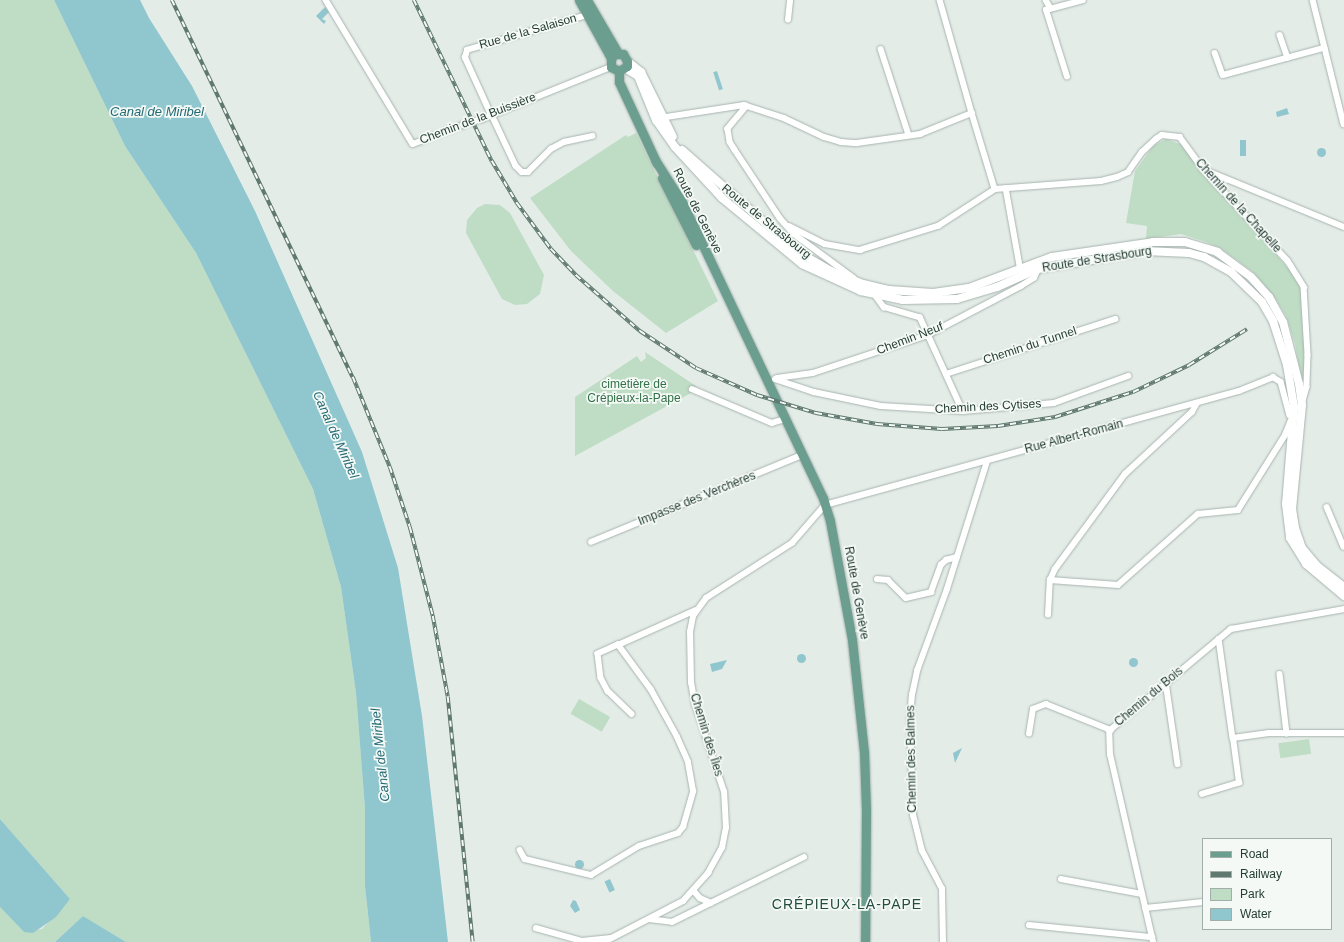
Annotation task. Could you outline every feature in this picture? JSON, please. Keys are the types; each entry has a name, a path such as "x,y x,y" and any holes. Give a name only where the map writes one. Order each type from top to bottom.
{"main road":[{"name":"Route de Genève","path":"579,0 618,63"},
{"name":"Route de Genève","path":"587,0 618,63 619,82 662,178 703,258 715,274 771,380 786,419 825,505 844,590 862,724 866,810 865,942"},
{"name":"Route de Strasbourg","path":"618,63 641,72 659,119 686,161 722,198 802,264 827,278 876,296 921,301 978,295 1022,271 1052,257 1170,240 1203,246 1217,252 1251,277 1268,297 1283,322 1299,384 1302,405 1296,418 1286,504 1288,530 1295,548 1306,564 1344,596"},
{"name":"Route de Strasbourg","path":"659,119 683,151 762,222 798,252 831,271 863,284 889,290 933,293 969,288 1022,271 1092,258 1159,250 1200,256 1222,266 1252,290 1273,322 1287,365 1296,418 1292,508 1295,528 1302,548 1318,566 1344,587"}],"street":[{"name":"Chemin de la Buissière","path":"326,0 413,144 482,119 618,63"},
{"path":"788,20 790,0"},
{"path":"787,225 825,244 860,250 938,226 995,189 940,0"},
{"path":"1046,0 1050,7"},
{"path":"1067,77 1046,10 1050,7 1083,0"},
{"path":"1313,0 1344,124"},
{"name":"Rue de la Salaison","path":"492,115 465,58 467,50 588,15"},
{"path":"1280,35 1288,58"},
{"path":"1215,54 1223,74 1324,48"},
{"path":"881,49 910,136"},
{"path":"659,119 737,105 747,106 841,142 858,143 910,136 972,112"},
{"path":"747,106 730,124 728,135 730,142 780,218 794,234 863,284"},
{"path":"492,115 516,166 522,172 528,172 551,149 564,142 592,136"},
{"name":"Chemin de la Chapelle","path":"995,189 1101,181 1117,177 1128,172 1151,142 1162,136 1180,137 1203,169 1288,261 1304,287 1308,355 1307,387 1302,405"},
{"path":"1203,169 1344,227"},
{"path":"1006,188 1022,271"},
{"name":"Chemin Neuf","path":"771,380 813,373 928,335 1021,286 1034,278 1038,269"},
{"path":"876,296 884,307 917,314 963,411"},
{"name":"Chemin du Tunnel","path":"946,374 1115,319"},
{"name":"Chemin des Cytises","path":"771,380 814,392 881,406 963,411 1054,403 1128,376"},
{"name":"Rue Albert-Romain","path":"825,505 1239,391 1265,379 1278,378 1296,418"},
{"path":"692,389 772,423 786,419"},
{"path":"1048,615 1050,580 1055,569 1125,474 1192,412 1197,403"},
{"path":"1050,580 1118,585 1198,514 1238,510 1296,418"},
{"name":"Impasse des Verchères","path":"591,542 802,455"},
{"name":"Chemin des Balmes","path":"943,942 942,890 922,851 913,816 910,722 916,671 958,557 987,461"},
{"name":"Chemin des Îles","path":"609,940 683,901 694,891 708,873 722,848 726,828 727,807 691,684 690,632 696,610 706,598 792,543 825,505"},
{"path":"1327,507 1344,547"},
{"path":"877,578 888,580 906,598 931,592 941,565 946,560 958,557"},
{"name":"Chemin du Bois","path":"1153,940 1109,749 1110,730 1231,629 1344,609"},
{"path":"632,714 608,691 601,678 598,654 696,610"},
{"path":"1202,794 1239,783 1219,639"},
{"path":"520,850 525,859 591,875 638,846 678,833 683,827 693,791 688,762 677,737 657,701 618,645"},
{"path":"1280,674 1287,734"},
{"path":"1166,682 1178,764"},
{"path":"1029,734 1033,709 1046,704 1110,730"},
{"path":"1233,738 1287,734 1344,733"},
{"path":"649,919 672,922 804,857"},
{"path":"1061,879 1142,894"},
{"path":"694,891 700,898 711,903"},
{"path":"1145,908 1202,902"},
{"path":"1029,925 1153,940"},
{"path":"536,928 582,941 609,940"}],"green space":[{"path":"0,0 54,0 125,146 196,253 313,489 341,587 356,693 365,809 365,886 371,942 126,942 83,916 55,942 0,942 0,907 24,932 42,929 70,899 0,819"},
{"path":"636,133 718,301 666,333 613,291 571,251 530,198 626,135 628,137"},
{"path":"1166,139 1183,145 1197,168 1297,278 1303,295 1305,359 1303,389 1295,344 1286,316 1275,298 1253,272 1220,248 1206,242 1181,234 1146,239 1147,226 1126,223 1135,171 1153,146"},
{"path":"485,204 500,205 510,213 544,275 540,294 527,304 515,305 502,299 466,233 467,220 477,208"},
{"name":"cimetière de Crépieux-la-Pape","path":"645,352 696,386 693,392 575,456 575,397 637,356 641,362 646,358"},
{"path":"579,699 610,717 602,732 570,714"},
{"path":"1309,739 1311,754 1280,758 1278,743"}],"water":[{"name":"Canal de Miribel","path":"54,0 140,0 149,18 192,86 255,211 362,452 398,568 422,716 448,942 371,942 365,886 365,809 356,693 341,587 313,489 196,253 125,146"},
{"path":"325,7 329,12 322,19 326,21 324,24 316,16"},
{"path":"717,71 723,89 719,90 713,72"},
{"path":"1287,108 1289,114 1277,117 1276,112"},
{"path":"1240,140 1246,140 1246,156 1240,156"},
{"path":"1321,147 1326,152 1321,157 1316,152"},
{"path":"801,653 806,658 801,663 796,658"},
{"path":"1131,658 1135,658 1137,662 1135,666 1131,666 1129,664 1129,660"},
{"path":"727,660 722,669 712,672 710,664"},
{"path":"962,748 955,763 953,753"},
{"path":"0,819 70,899 56,917 33,933 24,932 0,907"},
{"path":"577,860 581,860 583,864 581,868 577,868 575,866 575,862"},
{"path":"610,879 615,890 609,892 605,881"},
{"path":"573,900 576,901 580,910 575,913 570,906"},
{"path":"83,916 126,942 55,942"}],"railway":[{"path":"172,0 353,377 390,467 410,527 433,616 448,697 473,942"},
{"path":"414,0 492,161 517,203 551,249 576,275 640,331 696,368 757,395 816,413 877,424 942,429 998,426 1055,417 1133,392 1189,365 1247,329"}],"district":[{"name":"CRÉPIEUX-LA-PAPE","path":"847,904"}]}
